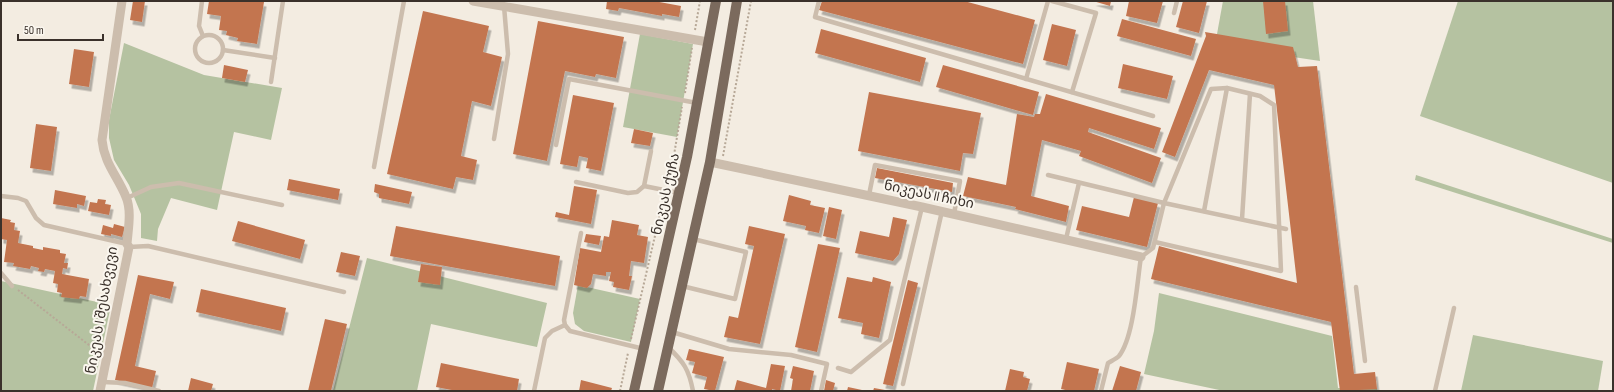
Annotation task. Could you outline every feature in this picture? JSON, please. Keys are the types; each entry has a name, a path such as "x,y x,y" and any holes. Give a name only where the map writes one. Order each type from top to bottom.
{"main road":[{"name":"ნიკეას ქუჩა","path":"634,391 679,193 716,1"},
{"path":"658,391 710,162 737,1"}],"street":[{"name":"ნიკეას I შესახვევი","path":"100,391 103,382 128,246 129,216 127,198 103,152 102,140 122,1"},
{"path":"473,1 708,42"},
{"name":"ნიკეას II ჩიხი","path":"710,162 922,206 1141,256"}],"lane":[{"path":"202,1 199,26 204,36"},
{"path":"271,82 284,1"},
{"path":"374,167 404,1"},
{"path":"819,1 815,16 1152,116"},
{"path":"1026,79 1048,1"},
{"path":"1052,1 1096,13 1072,92"},
{"path":"1174,13 1177,1"},
{"path":"494,139 508,54 504,6"},
{"path":"213,35 220,41 223,50 220,58 212,62 203,61 200,59 197,55 195,47 197,42 204,36 213,35"},
{"path":"223,50 275,58"},
{"path":"556,145 569,79 697,103"},
{"path":"1204,211 1227,88"},
{"path":"1101,391 1108,363 1118,357 1127,341 1134,308 1141,256 1153,248 1164,203 1211,89 1227,88 1260,96 1274,105 1281,271 1155,242"},
{"path":"1242,219 1250,94"},
{"path":"576,182 628,193 637,192 644,186 651,151"},
{"path":"869,195 875,165 960,181 954,214"},
{"path":"1048,175 1164,203 1286,229"},
{"path":"127,198 151,187 179,183 282,205"},
{"path":"1066,239 1079,183"},
{"path":"644,186 679,193"},
{"path":"1,196 18,198 26,201 36,218 44,225 128,246 148,246 344,292"},
{"path":"838,368 851,372 890,340 922,206"},
{"path":"902,384 942,211"},
{"path":"582,233 564,320 565,325 570,331 644,349"},
{"path":"682,286 735,299 746,252 693,239"},
{"path":"1,273 12,286"},
{"path":"1356,287 1365,360"},
{"path":"1435,391 1454,308"},
{"path":"534,391 545,338 552,331 565,325"},
{"path":"672,332 729,349 791,355 828,364 821,391"},
{"path":"668,347 677,356 690,374 693,391"},
{"path":"103,382 125,383 160,391"}],"path":[{"path":"620,391 674,155 700,1"},
{"path":"730,119 750,1"},
{"path":"12,286 107,359"}],"green space":[{"path":"1223,1 1313,1 1320,61 1215,45"},
{"path":"1458,1 1613,1 1613,183 1420,116"},
{"path":"640,34 693,44 677,137 623,127"},
{"path":"124,43 204,75 282,88 271,140 234,132 217,210 171,198 158,229 157,241 141,238 141,214 129,185 114,160 109,138 109,120"},
{"path":"1416,175 1613,239 1613,243 1415,180"},
{"path":"367,258 547,303 537,347 431,324 417,391 333,391"},
{"path":"1,281 111,305 93,391 1,391"},
{"path":"578,285 640,299 631,342 584,331 575,324 573,313"},
{"path":"1159,293 1332,336 1338,388 1377,388 1377,391 1224,391 1144,374 1154,331"},
{"path":"1473,335 1603,361 1598,391 1461,391"}],"building":[{"path":"133,1 145,1 142,22 130,20"},
{"path":"209,1 264,2 257,44 237,41 238,38 226,35 227,31 219,30 221,16 207,14"},
{"path":"607,1 654,1 681,6 679,17 662,14 662,16 619,8 618,11 606,9"},
{"path":"822,1 964,1 1035,20 1023,64 819,10"},
{"path":"1093,1 1111,1 1110,6"},
{"path":"1129,1 1163,1 1157,23 1126,16"},
{"path":"1183,1 1207,1 1199,33 1176,27"},
{"path":"1263,1 1285,1 1288,31 1266,34"},
{"path":"423,11 489,26 483,52 502,57 491,106 472,101 461,156 477,160 473,180 456,177 453,189 387,174"},
{"path":"1122,19 1196,39 1191,56 1117,36"},
{"path":"538,21 624,37 616,78 596,74 595,77 565,71 547,161 513,154"},
{"path":"1052,24 1076,30 1067,66 1043,60"},
{"path":"821,29 926,58 920,82 815,53"},
{"path":"1205,32 1293,47 1298,67 1317,66 1354,374 1375,372 1377,389 1340,391 1331,322 1151,279 1159,246 1297,283 1274,85 1209,70 1175,157 1162,152 1206,36"},
{"path":"74,49 94,52 89,87 69,84"},
{"path":"1123,64 1173,76 1167,99 1118,88"},
{"path":"224,65 248,70 245,82 222,78"},
{"path":"943,65 1039,92 1033,115 936,87"},
{"path":"869,92 981,113 973,154 963,153 960,171 858,151"},
{"path":"1046,94 1161,128 1154,149 1089,128 1088,132 1161,158 1152,183 1079,156 1081,151 1042,140 1031,196 1069,206 1066,222 1015,209 1016,207 963,196 968,177 1006,185 1017,114 1034,117 1035,114 1040,114"},
{"path":"573,95 614,103 601,171 586,168 588,158 579,156 577,167 560,164"},
{"path":"36,124 57,127 51,171 30,168"},
{"path":"634,129 653,133 650,146 631,143"},
{"path":"877,168 953,183 952,192 875,178"},
{"path":"289,179 340,189 338,200 287,190"},
{"path":"375,184 412,192 409,204 379,198 379,194 374,192"},
{"path":"574,186 597,190 591,224 555,217 556,212 569,215"},
{"path":"55,190 86,196 84,206 77,204 77,208 53,204"},
{"path":"789,195 811,201 810,205 825,208 819,233 805,230 806,226 783,221"},
{"path":"1134,197 1158,203 1147,247 1076,230 1082,206 1129,217"},
{"path":"98,199 106,200 105,204 111,205 109,215 88,211 90,202 97,203"},
{"path":"829,207 842,210 836,239 823,236"},
{"path":"893,217 907,220 899,254 893,261 855,253 860,231 889,237"},
{"path":"1,218 11,220 10,222 15,223 14,230 20,231 18,243 43,250 43,247 60,250 60,253 66,254 64,263 68,263 67,269 63,268 62,274 89,279 86,297 80,296 79,299 61,297 62,293 57,292 58,284 53,283 55,271 45,269 44,272 38,271 39,268 31,266 30,269 13,266 14,263 4,262 7,240 1,239"},
{"path":"612,220 639,225 637,235 648,237 644,263 631,261 629,276 632,276 629,290 613,287 614,282 609,281 611,272 606,272 606,276 593,274 591,284 587,288 574,285 580,248 601,252 604,236 609,237"},
{"path":"238,221 305,240 300,259 232,241"},
{"path":"114,224 125,227 122,237 111,234 111,236 101,234 103,225 113,228"},
{"path":"396,226 560,256 555,286 390,256"},
{"path":"749,226 785,234 760,344 724,337 729,316 738,318 754,246 745,244"},
{"path":"586,234 601,236 599,245 584,242"},
{"path":"818,244 840,248 817,352 795,347"},
{"path":"341,252 360,256 355,276 336,272"},
{"path":"421,264 442,267 440,285 418,282"},
{"path":"138,275 174,282 170,299 150,294 135,366 156,371 152,388 115,380"},
{"path":"847,277 872,282 873,277 891,282 879,338 861,334 863,323 838,318"},
{"path":"908,280 918,283 893,386 883,384"},
{"path":"201,289 286,308 281,331 196,312"},
{"path":"325,319 347,324 331,391 308,391"},
{"path":"689,349 724,357 715,391 704,389 707,377 692,373 695,362 686,360"},
{"path":"1067,362 1099,369 1094,391 1070,391 1061,389"},
{"path":"441,363 519,379 517,391 457,391 436,387"},
{"path":"771,364 785,366 780,391 772,389 772,391 734,391 737,380 766,388"},
{"path":"793,366 814,371 810,391 791,391 793,379 790,378"},
{"path":"1120,366 1141,372 1136,391 1112,391"},
{"path":"1010,369 1024,372 1023,377 1030,379 1027,391 1005,391"},
{"path":"191,378 213,384 211,391 188,391"},
{"path":"581,380 612,388 611,391 579,391"},
{"path":"826,380 835,383 833,391 824,391"},
{"path":"848,387 862,390 862,391 847,391"},
{"path":"874,388 885,390 885,391 873,391"}]}
